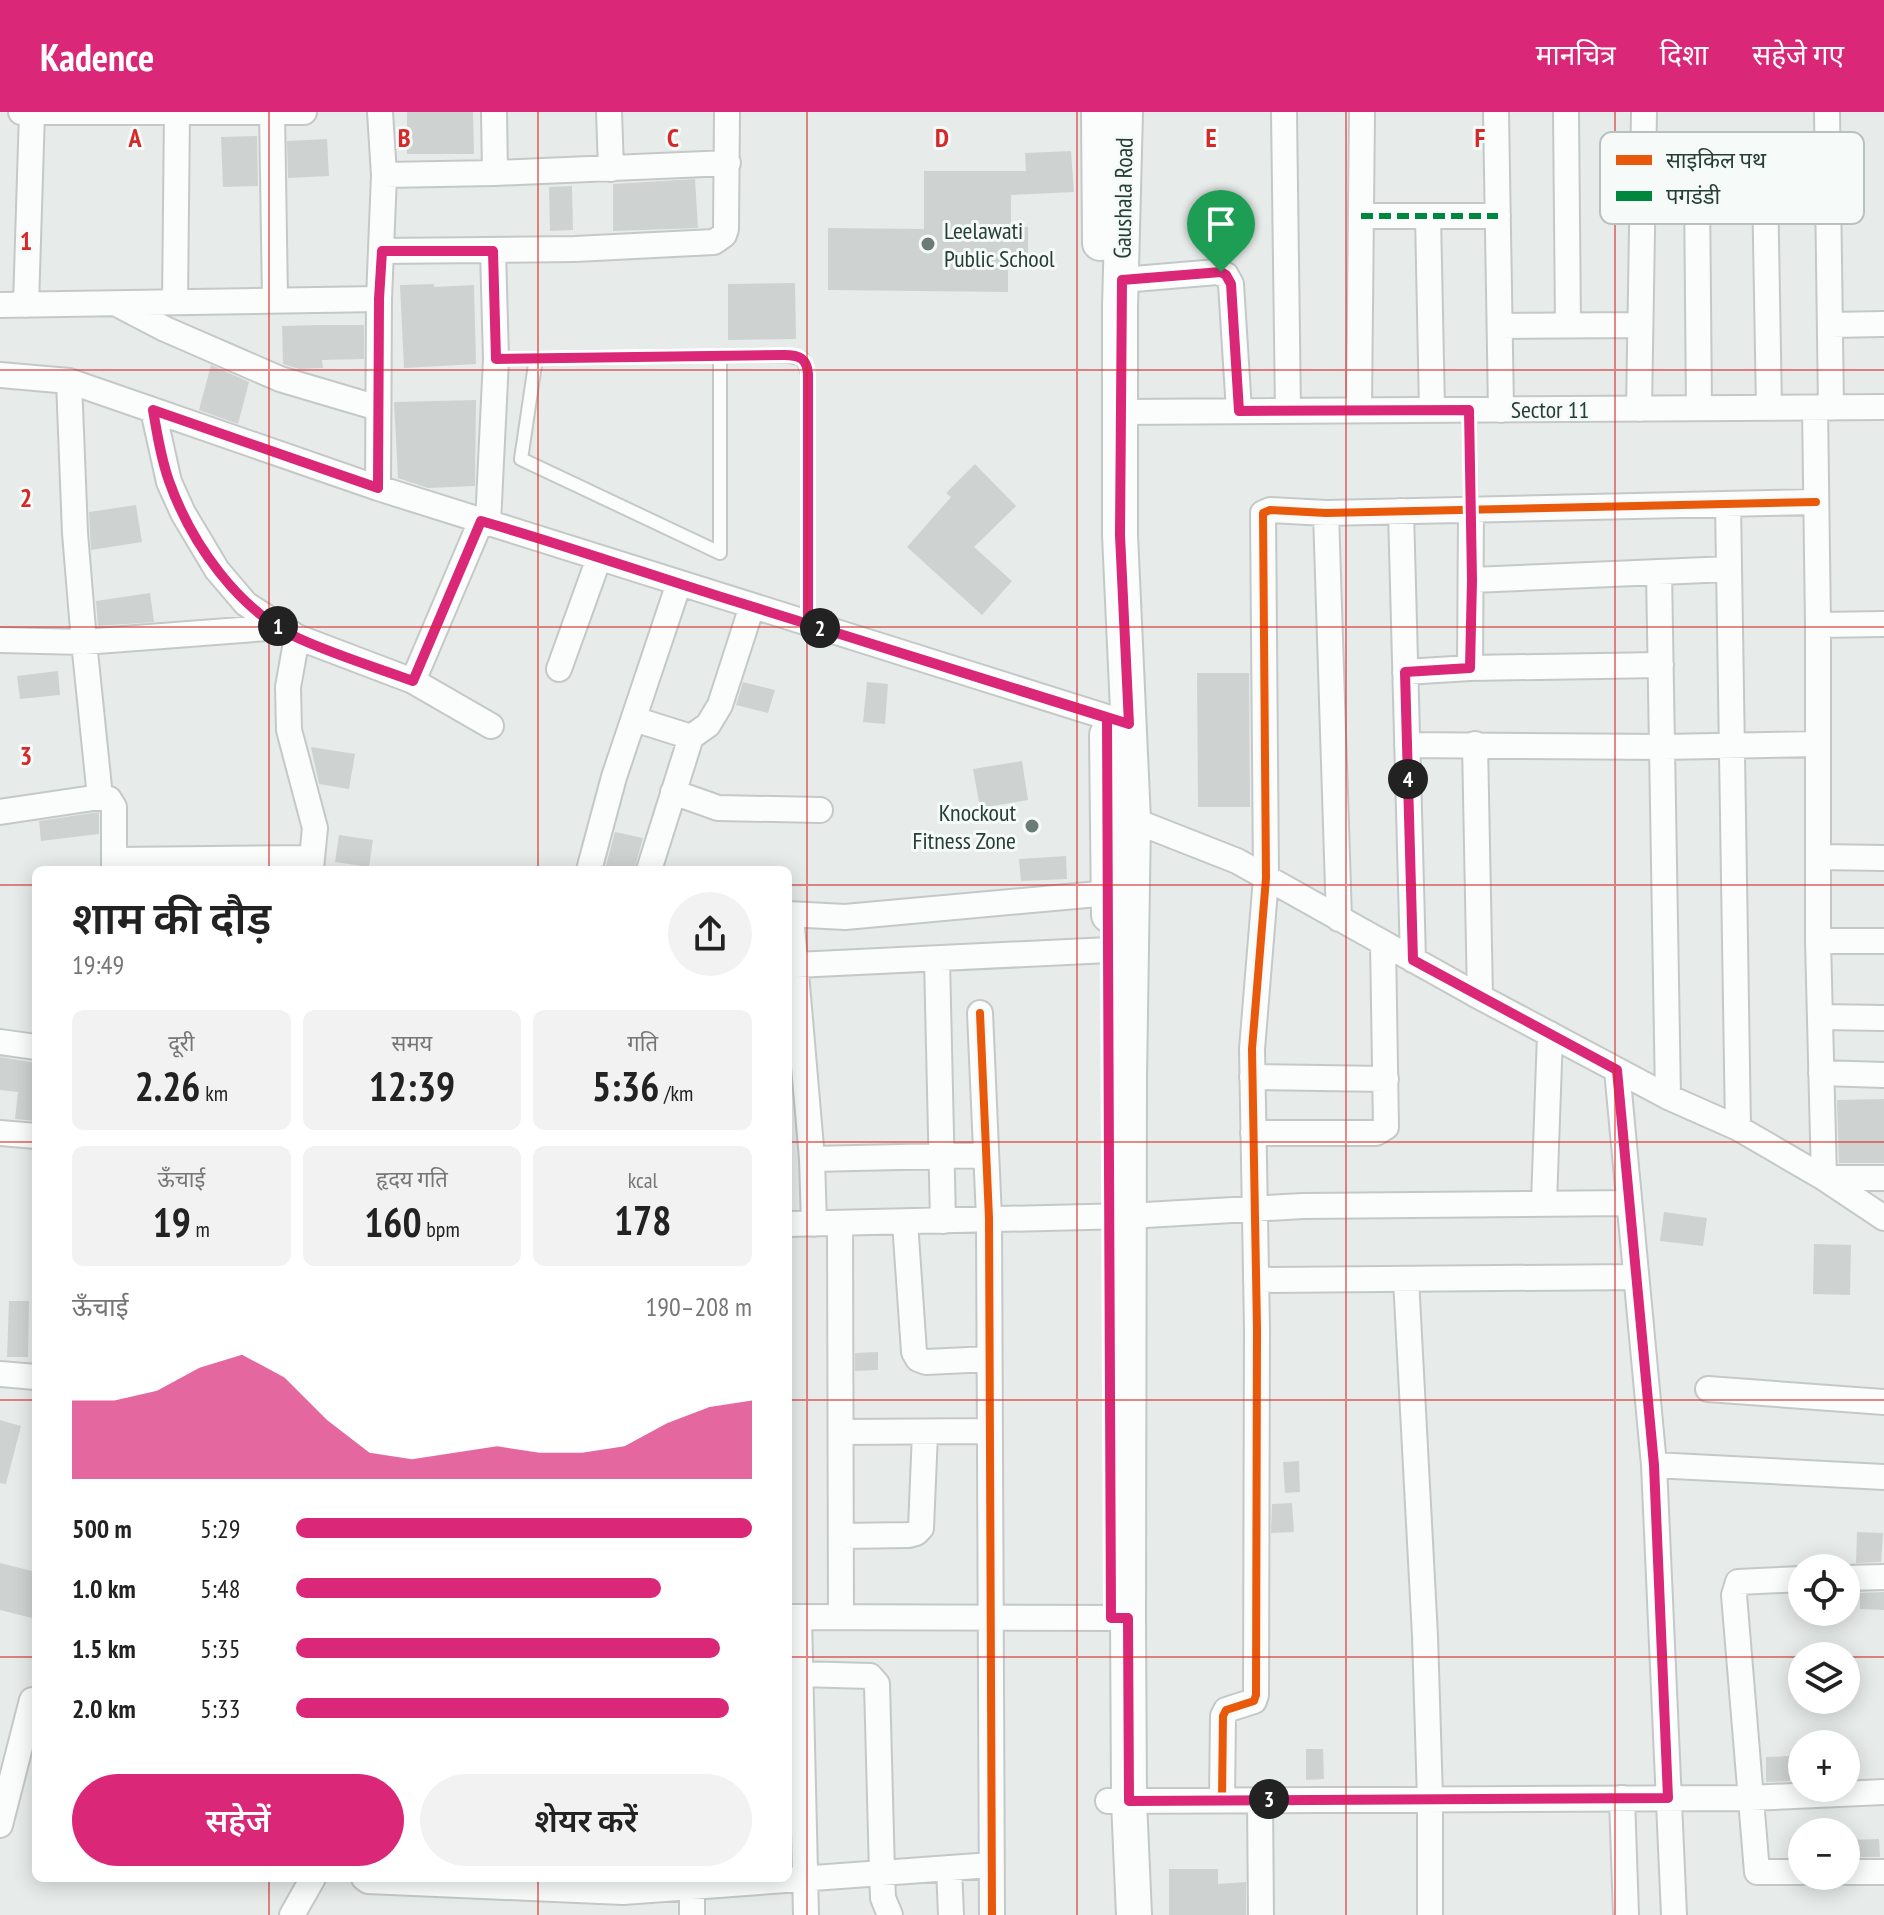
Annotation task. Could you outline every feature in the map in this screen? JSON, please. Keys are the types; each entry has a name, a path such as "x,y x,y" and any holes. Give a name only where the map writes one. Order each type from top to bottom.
{"street":[{"path":"21,112 176,112 175,302"},
{"path":"26,305 32,112"},
{"path":"190,112 304,112"},
{"path":"272,112 275,300"},
{"path":"378,488 379,299 384,175 380,112"},
{"path":"494,112 495,173"},
{"path":"609,112 611,169"},
{"path":"382,251 493,251 714,242 724,235 726,229 727,112"},
{"name":"Gaushala Road","path":"1099,112 1120,815 1119,1801 1110,1915"},
{"name":"Gaushala Road","path":"1118,721 1125,112"},
{"path":"1284,112 1288,411"},
{"path":"1359,408 1362,112"},
{"path":"1496,112 1501,410"},
{"path":"1566,112 1568,325"},
{"path":"1643,132 1644,112"},
{"path":"1827,112 1827,132"},
{"path":"384,175 728,163"},
{"path":"1361,216 1498,216"},
{"path":"1428,216 1432,410"},
{"path":"1639,409 1641,224"},
{"path":"1697,224 1699,408"},
{"path":"1766,224 1769,408"},
{"path":"1824,1178 1818,941 1816,502 1830,325 1829,224"},
{"path":"413,681 485,522 496,359 493,251"},
{"path":"1122,280 1217,272 1226,275 1231,284 1239,411"},
{"path":"0,305 379,299"},
{"path":"117,303 165,329 280,379 378,408"},
{"path":"1830,325 1884,324"},
{"path":"1500,326 1638,325"},
{"path":"0,375 69,381 378,488 1118,721"},
{"path":"69,381 75,533 100,797"},
{"name":"Sector 11","path":"1120,412 1359,408 1884,407"},
{"path":"153,410 169,482 183,513 217,570 246,604 289,632 413,681 491,726"},
{"path":"1222,1799 1223,1716 1226,1710 1254,1701 1256,1695 1256,1280 1252,1049 1266,878 1263,513 1270,510 1326,513 1816,502"},
{"path":"1728,504 1738,1128"},
{"path":"1470,668 1471,510"},
{"path":"1401,511 1413,960"},
{"path":"1326,513 1339,919"},
{"path":"559,669 599,558"},
{"path":"1472,580 1729,569"},
{"path":"1659,572 1668,1097"},
{"path":"590,866 614,777 679,583"},
{"path":"650,866 691,737 708,725 720,705 752,606"},
{"path":"1818,625 1884,624"},
{"path":"0,640 84,642 289,632"},
{"path":"0,812 100,797 109,799 114,807 114,865 312,864 315,828 289,730 289,632"},
{"path":"1405,672 1661,665"},
{"path":"634,719 691,737"},
{"path":"1475,744 1480,997"},
{"path":"1407,745 1663,747 1818,744"},
{"path":"673,792 718,808 820,810"},
{"path":"1120,815 1237,861 1480,997 1668,1097 1738,1128 1824,1178 1884,1218"},
{"name":"Gaushala Road","path":"1118,1216 1109,893 1120,815"},
{"path":"1818,857 1884,858"},
{"path":"792,915 845,917 1109,893"},
{"path":"792,932 812,1159 814,1224"},
{"path":"1818,941 1884,941"},
{"path":"1253,1133 1376,1133 1386,1127 1383,943"},
{"path":"796,965 1109,950"},
{"path":"937,960 943,1221"},
{"path":"980,1013 989,1218 992,1915"},
{"path":"1820,1017 1884,1018"},
{"path":"1544,1203 1550,1034"},
{"path":"0,1042 32,1046"},
{"path":"1617,1070 1654,1465 1674,1915"},
{"path":"1821,1073 1884,1075"},
{"path":"1252,1077 1386,1079"},
{"path":"0,1133 32,1136"},
{"path":"812,1159 986,1155"},
{"path":"1824,1178 1884,1178"},
{"path":"792,1224 1118,1216 1254,1208 1628,1203"},
{"path":"905,1222 914,1352 918,1359 926,1362 989,1359"},
{"path":"840,1223 841,1617"},
{"path":"1256,1280 1636,1277"},
{"path":"1406,1279 1421,1554 1430,1798 1430,1915"},
{"path":"0,1374 32,1377"},
{"path":"1708,1389 1884,1402"},
{"path":"841,1432 990,1431"},
{"path":"841,1536 909,1535 921,1528 925,1433"},
{"path":"1654,1465 1884,1477"},
{"path":"1860,1578 1884,1577"},
{"path":"1788,1579 1744,1581 1738,1582 1735,1587 1757,1872 1788,1872"},
{"path":"806,1915 800,1674 793,1617 1119,1618"},
{"path":"800,1674 870,1676 875,1679 883,1898 890,1915"},
{"path":"0,1825 32,1706"},
{"path":"1119,1801 1749,1798 1884,1792"},
{"path":"1622,1798 1626,1915"},
{"path":"1260,1799 1261,1915"},
{"name":"Gaushala Road","path":"1119,1801 1134,1915"},
{"path":"792,1878 991,1865"},
{"path":"949,1868 951,1915"},
{"path":"1860,1872 1884,1872"},
{"path":"292,1915 311,1882"},
{"path":"480,1882 623,1885 692,1882 692,1915"}],"lane":[{"path":"496,359 793,355 806,362 808,624"},
{"path":"536,358 521,459 720,553 720,356"},
{"path":"1469,410 1471,510"}],"building":[{"path":"407,112 473,112 474,154 407,154"},
{"path":"257,136 258,186 223,187 221,137"},
{"path":"327,139 329,176 288,178 287,141"},
{"name":"Leelawati Public School","path":"1071,151 1074,192 1011,195 1011,227 1028,227 1028,260 1008,260 1008,292 828,290 828,228 924,229 924,171 1026,171 1025,153"},
{"path":"695,179 698,228 613,231 613,184"},
{"path":"572,186 573,230 550,231 549,187"},
{"path":"795,283 796,339 728,340 728,284"},
{"path":"434,284 434,287 474,285 476,364 404,368 400,285"},
{"path":"364,325 364,359 322,360 323,368 299,369 283,364 282,326"},
{"path":"211,365 249,382 238,424 199,410"},
{"path":"476,400 475,486 428,488 398,478 394,402"},
{"path":"975,464 1016,506 974,547 1012,581 982,615 907,547 951,497 946,493"},
{"path":"136,505 142,542 91,550 89,512"},
{"path":"150,593 154,622 98,626 96,601"},
{"path":"58,671 60,695 20,699 17,676"},
{"path":"1197,673 1249,673 1250,807 1198,807"},
{"path":"743,682 775,690 768,713 736,705"},
{"path":"867,682 888,684 885,724 863,722"},
{"path":"311,747 355,754 349,789 319,784"},
{"path":"1022,761 1028,800 980,808 973,769"},
{"path":"99,812 99,834 41,841 39,821"},
{"path":"615,832 643,838 635,866 606,866"},
{"path":"339,835 373,840 369,866 335,862"},
{"path":"1066,856 1067,879 1021,881 1019,859"},
{"path":"0,1057 32,1062 32,1121 15,1119 18,1092 0,1090"},
{"path":"1884,1099 1884,1163 1839,1163 1837,1100"},
{"path":"1664,1212 1707,1218 1703,1246 1660,1241"},
{"path":"1814,1244 1851,1245 1850,1295 1813,1294"},
{"path":"9,1301 29,1301 28,1357 7,1357"},
{"path":"878,1352 878,1370 855,1371 855,1353"},
{"path":"0,1420 21,1426 6,1484 0,1483"},
{"path":"1299,1461 1300,1492 1285,1493 1283,1462"},
{"path":"1292,1503 1294,1532 1271,1533 1272,1504"},
{"path":"1857,1532 1883,1533 1881,1562 1860,1563 1860,1554 1856,1554"},
{"path":"0,1563 32,1571 32,1618 0,1610"},
{"path":"1884,1592 1884,1610 1860,1609 1860,1593"},
{"path":"1306,1749 1323,1749 1324,1779 1306,1780"},
{"path":"1788,1756 1788,1781 1766,1782 1766,1757"},
{"path":"1879,1839 1880,1857 1860,1857 1860,1840"},
{"path":"1169,1869 1218,1869 1218,1884 1246,1882 1246,1915 1169,1915"}],"marked path":[{"path":"1361,216 1498,216"}],"cycle path":[{"path":"1222,1799 1223,1716 1226,1710 1254,1701 1256,1695 1257,1329 1252,1049 1266,878 1263,513 1270,510 1326,513 1816,502"},
{"path":"980,1013 989,1218 992,1915"}],"place":[{"name":"Leelawati Public School","path":"928,244"},
{"name":"Knockout Fitness Zone","path":"1032,826"}],"route":[{"path":"1221,272 1122,280 1120,535 1129,724 1107,718 1007,686 808,624 481,521 413,681 297,637 246,604 217,570 183,513 169,482 153,410 378,488 382,251 493,251 496,359 784,355 803,359 808,368 808,624 1107,718 1111,1618 1128,1618 1129,1801 1668,1798 1654,1465 1617,1070 1413,960 1405,672 1470,668 1469,410 1239,411 1231,284 1221,272"}]}
